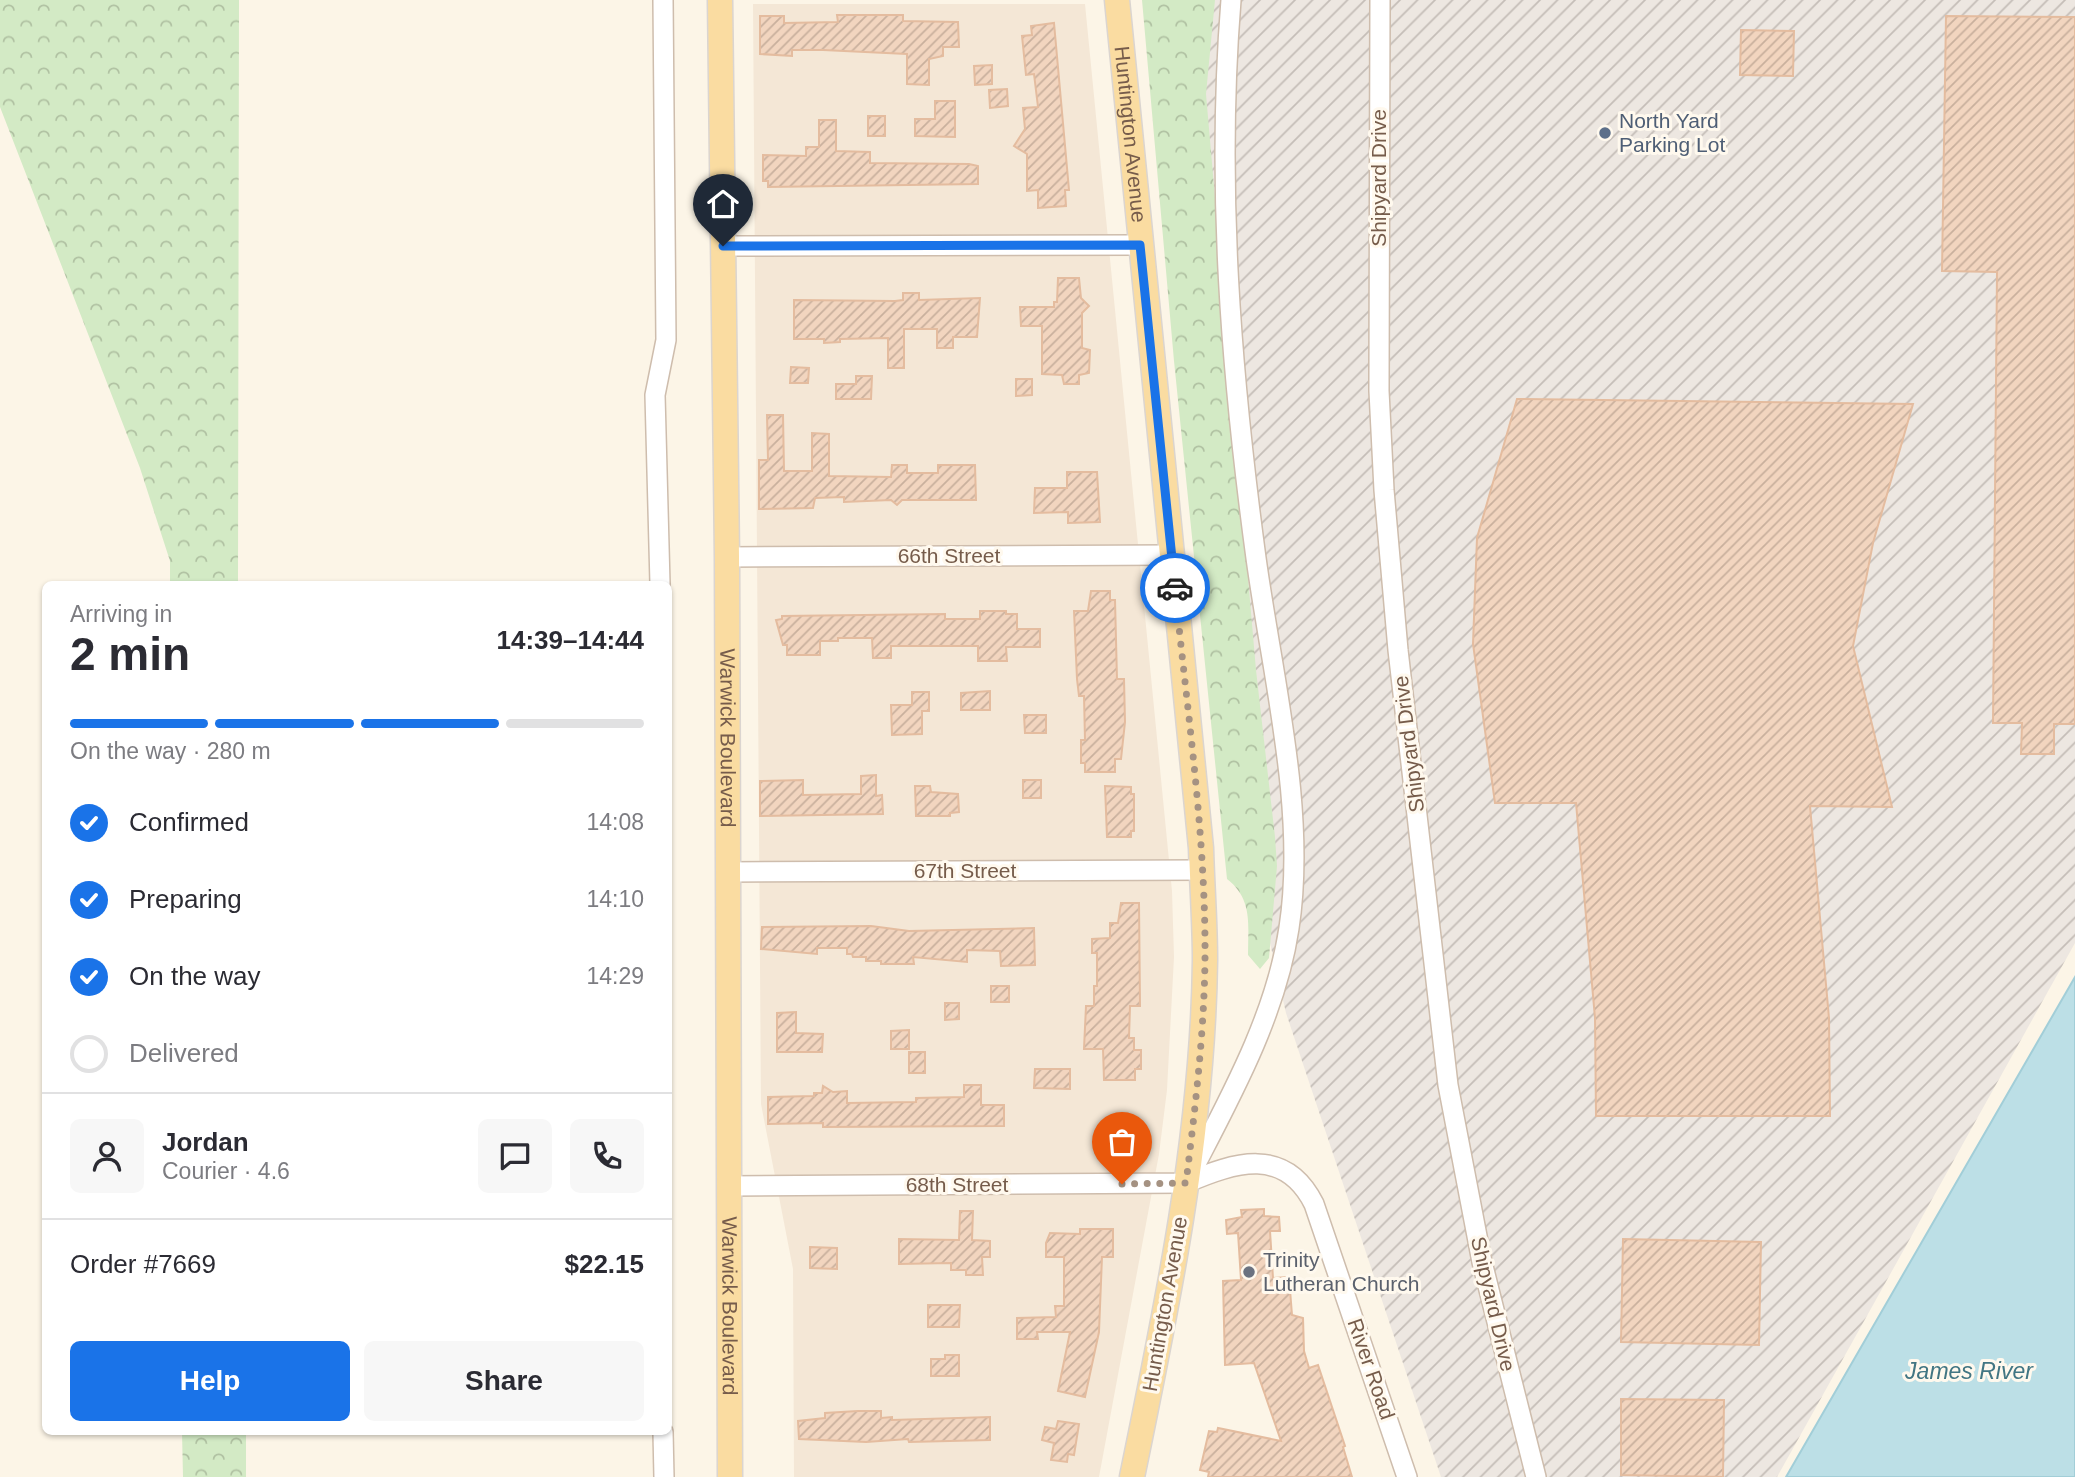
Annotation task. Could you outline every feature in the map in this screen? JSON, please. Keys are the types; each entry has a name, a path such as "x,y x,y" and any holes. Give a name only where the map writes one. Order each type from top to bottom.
{"main road":[{"name":"Warwick Boulevard","path":"720,0 727,557 730,1477"},
{"name":"Huntington Avenue","path":"1117,0 1202,870 1205,960 1199,1070 1186,1183 1154,1371 1132,1477"}],"street":[{"path":"660,581 655,395 666,340 663,0"},
{"path":"1186,1183 1221,1118 1273,997 1290,926 1293,877 1289,769 1243,462 1235,366 1224,208 1227,51 1231,0"},
{"name":"Shipyard Drive","path":"1381,0 1379,391 1384,490 1398,650 1448,1085 1486,1282 1536,1477"},
{"path":"723,246 1140,245"},
{"name":"66th Street","path":"727,557 1172,555"},
{"name":"67th Street","path":"729,872 1202,870"},
{"name":"River Road","path":"1186,1183 1234,1166 1264,1163 1289,1172 1299,1181 1321,1223 1407,1477"},
{"name":"68th Street","path":"729,1186 1186,1183"},
{"path":"663,1435 664,1477"}],"shaded area":[{"path":"1154,0 2075,0 2075,943 1777,1477 1441,1477 1286,1013 1231,772"},
{"path":"753,4 1085,4 1172,891 1174,957 1167,1090 1159,1154 1099,1477 794,1477 793,1269 761,1104"}],"green space":[{"path":"0,0 239,0 238,581 170,581 170,561 140,468 0,107"},
{"path":"1142,0 1215,0 1206,94 1256,670 1277,866 1269,958 1260,969 1248,955 1245,904 1227,879 1174,361"},
{"path":"182,1435 246,1435 246,1477 183,1477"}],"water":[{"name":"James River","path":"2075,977 2075,1477 1786,1477"}],"building":[{"path":"837,15 903,15 903,21 958,22 959,47 943,47 943,56 929,59 929,85 907,84 907,54 792,50 792,56 760,54 760,16 784,16 784,23 838,22"},
{"path":"1946,16 2075,17 2075,724 2054,724 2054,754 2021,754 2022,723 1993,723 1997,272 1942,271"},
{"path":"1054,23 1069,190 1065,190 1066,206 1038,208 1038,190 1027,191 1027,154 1014,146 1025,129 1023,108 1038,107 1034,74 1026,75 1022,36 1032,35 1031,26"},
{"path":"1741,30 1794,31 1793,76 1740,75"},
{"path":"992,65 992,84 975,85 974,66"},
{"path":"1007,89 1008,106 990,108 989,90"},
{"path":"935,101 955,101 955,137 915,136 915,119 935,119"},
{"path":"868,116 885,116 885,136 868,136"},
{"path":"819,120 836,120 836,151 870,152 870,163 978,166 978,184 768,187 768,181 763,181 763,155 806,156 806,147 819,147"},
{"path":"1058,278 1079,278 1081,298 1089,306 1082,313 1082,348 1090,350 1089,373 1079,375 1079,384 1064,384 1062,375 1042,374 1042,326 1021,326 1020,307 1054,307 1054,302 1057,302"},
{"path":"903,293 919,293 919,300 980,298 977,337 953,337 953,348 937,348 937,329 904,329 904,368 888,368 888,338 840,339 840,342 824,343 824,339 794,339 794,300 895,301 903,300"},
{"path":"791,367 809,368 808,383 790,383"},
{"path":"856,376 872,376 871,399 836,399 836,384 856,384"},
{"path":"1016,379 1032,379 1032,395 1016,396"},
{"path":"1517,399 1913,404 1873,543 1853,646 1892,807 1810,806 1829,1018 1830,1116 1596,1116 1595,1018 1576,803 1495,803 1473,644 1477,538"},
{"path":"767,415 783,415 784,471 812,471 812,433 829,434 829,476 891,477 892,465 907,465 907,473 938,473 938,465 975,465 976,500 902,500 897,505 891,500 844,502 844,497 815,498 813,508 759,509 759,460 768,460"},
{"path":"1067,472 1097,472 1100,522 1068,523 1068,512 1034,513 1035,488 1067,488"},
{"path":"1091,591 1110,591 1110,600 1115,600 1117,679 1124,679 1125,722 1121,759 1115,759 1115,772 1085,772 1085,763 1081,763 1081,740 1085,740 1084,696 1079,696 1077,679 1074,611 1088,611"},
{"path":"980,611 1006,611 1006,614 1017,614 1017,629 1040,629 1040,647 1006,647 1007,661 978,661 978,646 891,646 891,658 873,658 872,638 838,638 838,641 820,641 820,655 787,655 787,645 783,645 776,620 782,619 782,616 945,614 945,619 980,619"},
{"path":"990,691 990,710 961,710 961,693"},
{"path":"912,692 929,692 929,711 922,711 922,734 892,735 891,705 912,705"},
{"path":"1024,715 1046,715 1046,733 1025,733"},
{"path":"876,775 876,796 882,795 883,814 760,816 760,781 803,780 803,795 861,794 861,776"},
{"path":"1023,780 1041,780 1041,798 1023,798"},
{"path":"915,786 930,786 931,792 958,794 959,812 950,813 950,816 916,816"},
{"path":"1105,786 1131,787 1131,794 1134,794 1134,831 1131,831 1131,837 1107,837"},
{"path":"1121,903 1139,903 1140,1006 1130,1006 1129,1038 1134,1038 1134,1050 1141,1050 1141,1069 1135,1069 1135,1080 1104,1080 1103,1049 1084,1049 1086,1006 1094,1006 1094,986 1097,986 1097,953 1092,953 1092,939 1110,938 1110,923 1118,923"},
{"path":"871,926 909,931 1034,928 1035,965 1001,966 1000,951 967,950 967,962 913,957 914,964 881,964 881,961 866,961 866,957 853,957 852,954 847,954 847,948 817,948 817,954 761,949 762,927"},
{"path":"991,986 1009,986 1009,1002 991,1002"},
{"path":"945,1003 959,1003 959,1019 945,1020"},
{"path":"796,1012 796,1033 823,1034 822,1052 777,1052 777,1013"},
{"path":"909,1030 909,1049 891,1049 891,1031"},
{"path":"909,1052 925,1052 925,1073 909,1073"},
{"path":"1035,1069 1070,1069 1070,1089 1034,1088"},
{"path":"964,1085 981,1085 981,1105 1004,1105 1004,1126 823,1127 823,1123 768,1124 768,1097 814,1096 814,1093 822,1093 823,1086 833,1092 847,1091 847,1103 916,1102 916,1098 964,1097"},
{"path":"1264,1209 1264,1216 1279,1217 1280,1231 1270,1231 1273,1278 1289,1277 1292,1315 1303,1318 1304,1351 1309,1368 1318,1365 1345,1446 1343,1447 1352,1477 1208,1477 1209,1472 1200,1470 1209,1431 1217,1432 1218,1428 1281,1441 1254,1363 1225,1365 1223,1281 1241,1280 1238,1233 1227,1234 1226,1220 1242,1217 1241,1210"},
{"path":"960,1211 973,1211 972,1240 990,1241 990,1257 982,1257 983,1275 966,1275 966,1270 951,1270 951,1263 899,1264 899,1239 959,1240"},
{"path":"1080,1229 1113,1229 1113,1257 1102,1257 1099,1332 1085,1397 1058,1391 1070,1332 1037,1332 1038,1339 1017,1339 1017,1318 1056,1317 1055,1306 1064,1306 1064,1257 1046,1257 1046,1243 1050,1233 1080,1234"},
{"path":"1623,1239 1761,1242 1759,1345 1621,1342"},
{"path":"810,1247 837,1248 837,1269 810,1268"},
{"path":"928,1305 960,1305 959,1327 928,1327"},
{"path":"945,1355 959,1355 959,1376 931,1376 931,1359 945,1359"},
{"path":"1621,1399 1724,1400 1723,1477 1621,1475"},
{"path":"881,1411 881,1418 892,1417 892,1420 990,1417 990,1440 909,1442 908,1439 866,1442 799,1439 798,1421 825,1418 825,1413"},
{"path":"1058,1421 1079,1424 1074,1455 1068,1454 1067,1462 1051,1460 1054,1443 1042,1440 1045,1427 1056,1429"}],"way so far":[{"path":"1122,1184 1186,1183 1199,1070 1205,960 1201,848 1175,588"}],"place":[{"name":"North Yard Parking Lot","path":"1605,133"},
{"name":"Trinity Lutheran Church","path":"1249,1272"}],"route":[{"path":"723,246 1140,245 1175,588"}]}
